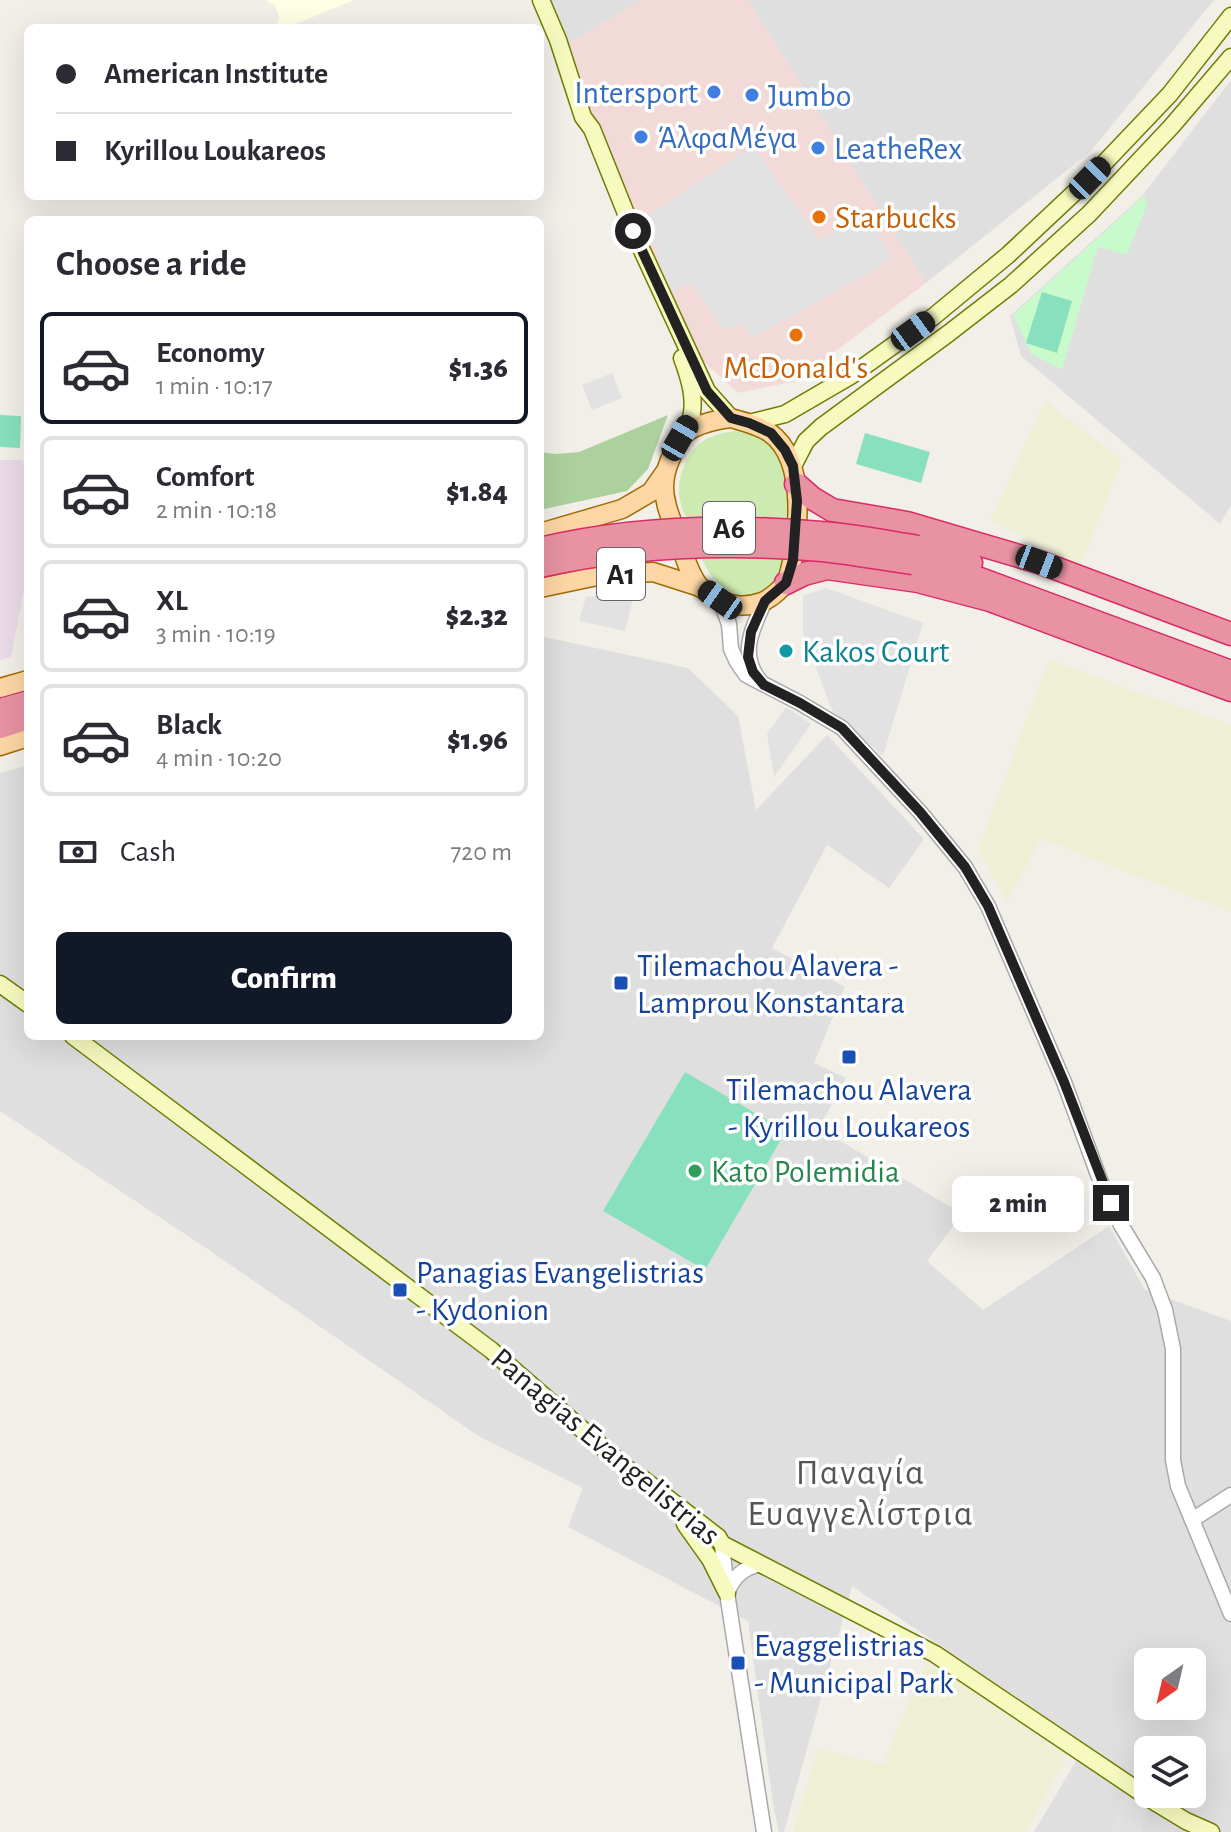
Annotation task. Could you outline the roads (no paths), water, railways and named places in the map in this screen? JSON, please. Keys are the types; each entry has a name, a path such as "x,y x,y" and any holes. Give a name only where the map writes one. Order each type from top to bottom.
{"highway":[{"path":"794,475 812,498 832,510 907,523 1039,562 1231,634"},
{"name":"A6","path":"544,548 581,539 645,532 731,528 824,533 916,555 985,567 1231,657"},
{"name":"A6","path":"544,565 585,556 646,549 730,546 916,555 1231,672"},
{"path":"786,583 827,568 918,581 990,600 1231,690"},
{"path":"0,710 24,703"},
{"path":"0,727 24,719"}],"main road":[{"path":"541,0 558,40 583,117 583,131 599,172 687,372 693,398 690,422 680,438"},
{"path":"749,423 785,414 852,375 933,317 1008,255 1090,178 1170,94 1231,16"},
{"path":"794,475 806,441 1011,285 1089,214 1171,127 1231,57"},
{"path":"583,117 592,129 633,231 707,391 731,418"},
{"path":"680,438 695,428 731,418 771,433 785,450 794,475 797,501 793,560 786,583 765,601"},
{"name":"A1","path":"544,532 622,509 651,492 665,472 680,438"},
{"name":"A1","path":"665,472 665,501 686,561 700,587"},
{"name":"A1","path":"544,587 597,576 653,572 700,587 734,606 765,601"},
{"path":"0,688 24,681"},
{"path":"0,746 24,738"},
{"path":"0,984 24,1001"},
{"name":"Panagias Evangelistrias","path":"78,1040 491,1350 632,1473 718,1537 722,1544 935,1654 1158,1804 1211,1832"},
{"path":"632,1473 685,1524 711,1542 722,1544"},
{"path":"685,1524 710,1559 727,1593"}],"street":[{"path":"720,600 729,624 731,649 746,675 842,728 938,834 965,867 988,906 1064,1082 1100,1180 1121,1225 1153,1278 1165,1310 1173,1349 1173,1460 1178,1486 1231,1614"},
{"path":"764,685 753,672 748,657 751,632 765,601"},
{"path":"1192,1520 1231,1495"},
{"path":"722,1544 764,1832"},
{"path":"727,1593 739,1573 761,1564"}],"place":[{"name":"Intersport","path":"714,92"},
{"name":"Jumbo","path":"752,95"},
{"name":"ΆλφαΜέγα","path":"641,137"},
{"name":"LeatheRex","path":"818,148"},
{"name":"Starbucks","path":"819,217"},
{"name":"McDonald's","path":"796,335"},
{"name":"Kakos Court","path":"786,651"},
{"name":"Tilemachou Alavera - Lamprou Konstantara","path":"621,983"},
{"name":"Tilemachou Alavera - Kyrillou Loukareos","path":"849,1057"},
{"name":"Kato Polemidia","path":"695,1171"},
{"name":"Panagias Evangelistrias - Kydonion","path":"400,1290"},
{"name":"Evaggelistrias - Municipal Park","path":"738,1663"}],"district":[{"name":"Παναγία Ευαγγελίστρια","path":"861,1492"}]}
